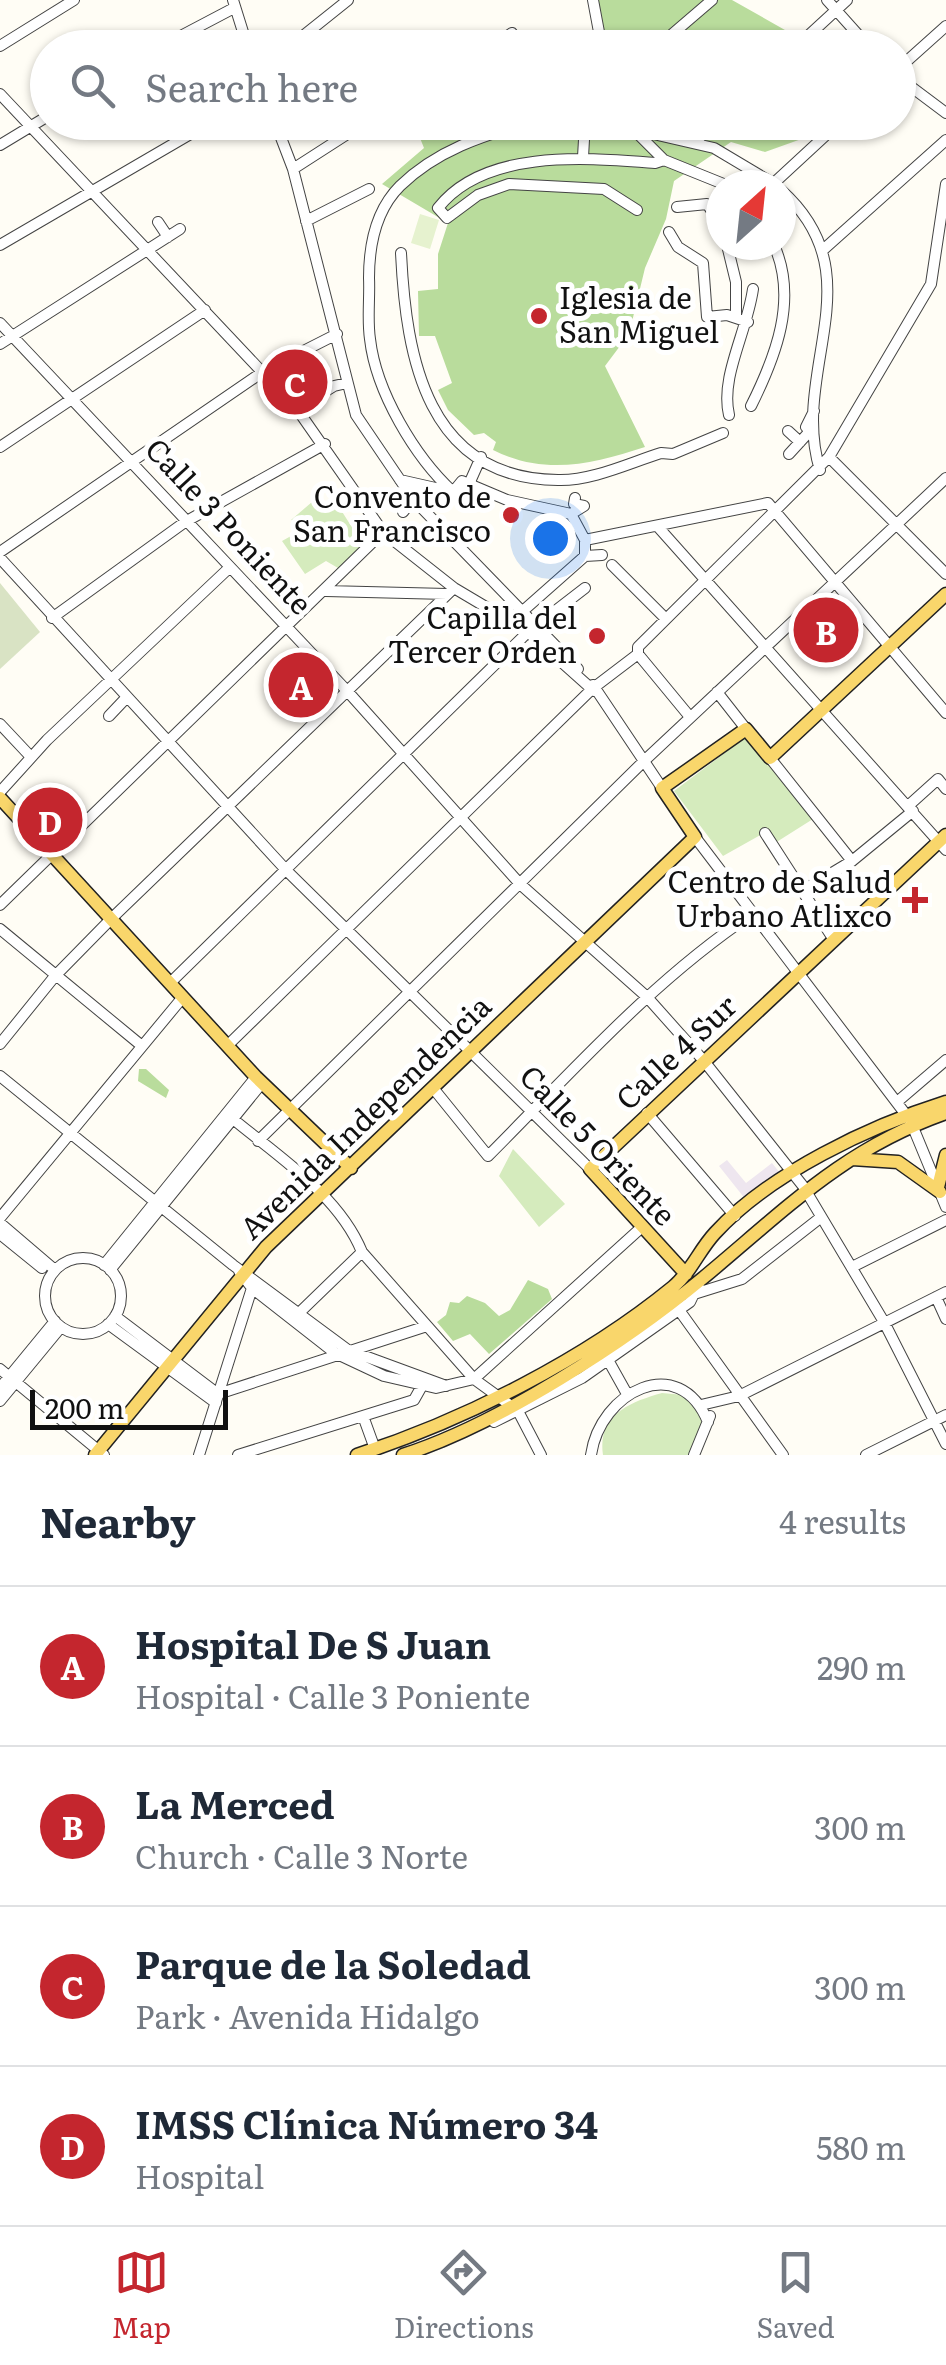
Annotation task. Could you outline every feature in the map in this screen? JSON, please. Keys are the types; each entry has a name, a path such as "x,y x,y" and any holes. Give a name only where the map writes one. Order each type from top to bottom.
{"main road":[{"path":"695,837 662,788 746,728 770,758 946,594"},
{"path":"0,795 259,1080 351,1168"},
{"name":"Avenida Independencia","path":"99,1454 242,1272 695,837"},
{"name":"Calle 4 Sur","path":"590,1170 944,842"},
{"path":"357,1455 510,1404 686,1274 714,1233 792,1170 946,1102"},
{"path":"403,1455 421,1452 601,1350 701,1280 804,1189 844,1160 910,1120 946,1113"},
{"path":"844,1160 898,1162 939,1190 946,1155"},
{"name":"Calle 5 Oriente","path":"590,1170 686,1274"}],"street":[{"path":"0,46 74,0"},
{"path":"310,30 348,0"},
{"path":"593,0 599,30"},
{"path":"677,30 712,0"},
{"path":"827,0 854,30"},
{"path":"815,30 847,0"},
{"path":"189,30 233,4 242,30"},
{"path":"916,52 946,26"},
{"path":"916,91 946,114"},
{"path":"0,94 30,128 0,145"},
{"path":"42,140 297,408 324,444 351,492 383,532 450,591 534,630"},
{"path":"0,245 179,140"},
{"path":"282,140 337,334 343,384 356,415 413,499 524,610 534,630 595,690 662,788"},
{"path":"293,169 338,140"},
{"path":"453,492 427,464 397,419 372,352 368,249 398,188 466,140"},
{"path":"582,157 583,140"},
{"path":"643,140 664,160 706,177"},
{"path":"687,140 734,157 753,170"},
{"path":"793,170 822,140"},
{"path":"824,249 946,140"},
{"path":"637,210 604,189 509,184 478,195 447,218 438,208 445,199 481,176 582,157 655,163 664,160"},
{"path":"690,717 638,654 638,647 772,507 820,470 829,457 931,284 946,184"},
{"path":"306,221 369,189"},
{"path":"677,207 706,204"},
{"path":"796,211 824,249 829,311 818,366 812,455 820,470"},
{"path":"158,222 168,236"},
{"path":"0,344 180,229"},
{"path":"669,232 678,247 702,263 707,317 736,317 748,322"},
{"path":"401,253 408,341 425,390 444,428 458,444 480,457 523,478 558,480 674,454 723,433"},
{"path":"731,260 736,282 736,317"},
{"path":"751,406 787,294 778,260"},
{"path":"729,415 726,380 748,322 753,290"},
{"path":"0,447 206,310"},
{"name":"Calle 3 Poniente","path":"0,322 348,693 520,884 647,997 704,1061 792,1170 884,1322 946,1444"},
{"path":"0,555 264,371 337,334"},
{"path":"297,408 343,384"},
{"path":"789,454 810,431 803,421 815,408"},
{"path":"788,431 800,442"},
{"path":"52,618 185,522 324,444"},
{"path":"469,484 480,457"},
{"path":"829,457 946,574"},
{"path":"516,502 523,478"},
{"path":"258,1141 643,762 946,478"},
{"path":"400,480 438,497 453,492 462,481 516,502 571,514 584,506 574,504 575,498"},
{"path":"403,512 413,499"},
{"path":"585,540 772,507"},
{"path":"772,507 946,713"},
{"path":"571,514 585,540 585,556"},
{"path":"659,528 944,842"},
{"path":"0,905 383,532"},
{"name":"Calle 5 Oriente","path":"0,555 52,618 287,871 590,1170"},
{"path":"524,610 585,556 602,555"},
{"path":"612,565 666,619"},
{"path":"0,795 31,757 228,569"},
{"path":"170,983 534,630 585,588"},
{"path":"326,591 450,591"},
{"path":"0,1044 55,976 110,920 450,591"},
{"path":"228,1045 595,690 638,654"},
{"path":"717,692 746,728"},
{"path":"109,716 127,697"},
{"path":"0,724 31,757"},
{"path":"770,758 852,861"},
{"path":"802,891 852,861 938,779 946,789"},
{"path":"765,833 834,940"},
{"path":"695,837 910,1120 946,1207"},
{"path":"433,1088 488,1156 700,948 752,914"},
{"path":"0,929 142,1046"},
{"path":"53,1273 0,1220 183,998"},
{"path":"897,1102 946,1060"},
{"path":"0,1076 242,1272 300,1312 341,1352"},
{"path":"107,1268 259,1080"},
{"path":"648,1113 735,1216"},
{"path":"230,1116 324,1195 353,1231 362,1252 474,1379 510,1404 541,1455"},
{"path":"694,1294 742,1279 820,1218"},
{"path":"852,1267 946,1220"},
{"path":"242,1272 252,1288 341,1352 424,1383 446,1386 474,1379 642,1228"},
{"path":"0,1234 53,1273"},
{"path":"300,1312 362,1252"},
{"path":"82,1258 107,1268 120,1292 111,1320 87,1333 58,1324 45,1300 53,1273 82,1258"},
{"path":"510,1404 608,1360 680,1310 701,1280"},
{"path":"199,1455 252,1288"},
{"path":"700,1405 738,1396 941,1294 946,1319"},
{"path":"680,1310 783,1455"},
{"path":"111,1320 217,1398"},
{"path":"0,1388 58,1324"},
{"path":"217,1398 341,1352 427,1326"},
{"path":"608,1360 626,1394"},
{"path":"0,1401 8,1376"},
{"path":"8,1376 99,1454"},
{"path":"238,1455 414,1400 424,1383"},
{"path":"592,1455 598,1425 626,1394 670,1387 684,1390 700,1405 708,1422"},
{"path":"694,1455 719,1403"},
{"path":"866,1455 946,1415"},
{"path":"363,1416 375,1449"}],"shaded area":[{"path":"727,1160 746,1183 772,1163 780,1173 746,1200 719,1166"}],"green space":[{"path":"595,0 732,0 785,30 601,30"},
{"path":"421,140 799,140 765,152 731,142 674,181 666,219 645,268 629,334 605,366 645,447 569,465 531,463 493,450 496,442 484,433 474,435 448,410 438,390 452,383 435,336 419,336 418,291 438,289 438,254 448,223 382,184 424,148"},
{"path":"420,214 439,220 430,249 411,243"},
{"path":"298,355 317,394 298,404 268,371"},
{"path":"319,496 327,507 341,510 365,548 338,568 326,561 305,574 282,541 300,531 298,521 291,520"},
{"path":"0,583 40,632 0,669"},
{"path":"746,737 813,819 775,843 766,832 723,856 674,791"},
{"path":"139,1069 146,1069 169,1090 166,1098 138,1081"},
{"path":"513,1149 565,1204 539,1227 499,1176"},
{"path":"528,1280 548,1289 552,1299 489,1354 470,1334 453,1341 437,1322 446,1315 450,1302 459,1303 467,1296 485,1303 499,1316 510,1310"},
{"path":"662,1393 684,1395 699,1407 702,1426 688,1455 603,1455 605,1430 618,1412"}],"place":[{"name":"Iglesia de San Miguel","path":"539,316"},
{"name":"Parque de la Soledad","path":"295,382"},
{"name":"Convento de San Francisco","path":"511,515"},
{"name":"La Merced","path":"826,630"},
{"name":"Capilla del Tercer Orden","path":"597,636"},
{"name":"Hospital De S Juan","path":"301,685"},
{"name":"IMSS Clínica Número 34","path":"50,820"},
{"name":"Centro de Salud Urbano Atlixco","path":"915,900"}]}
